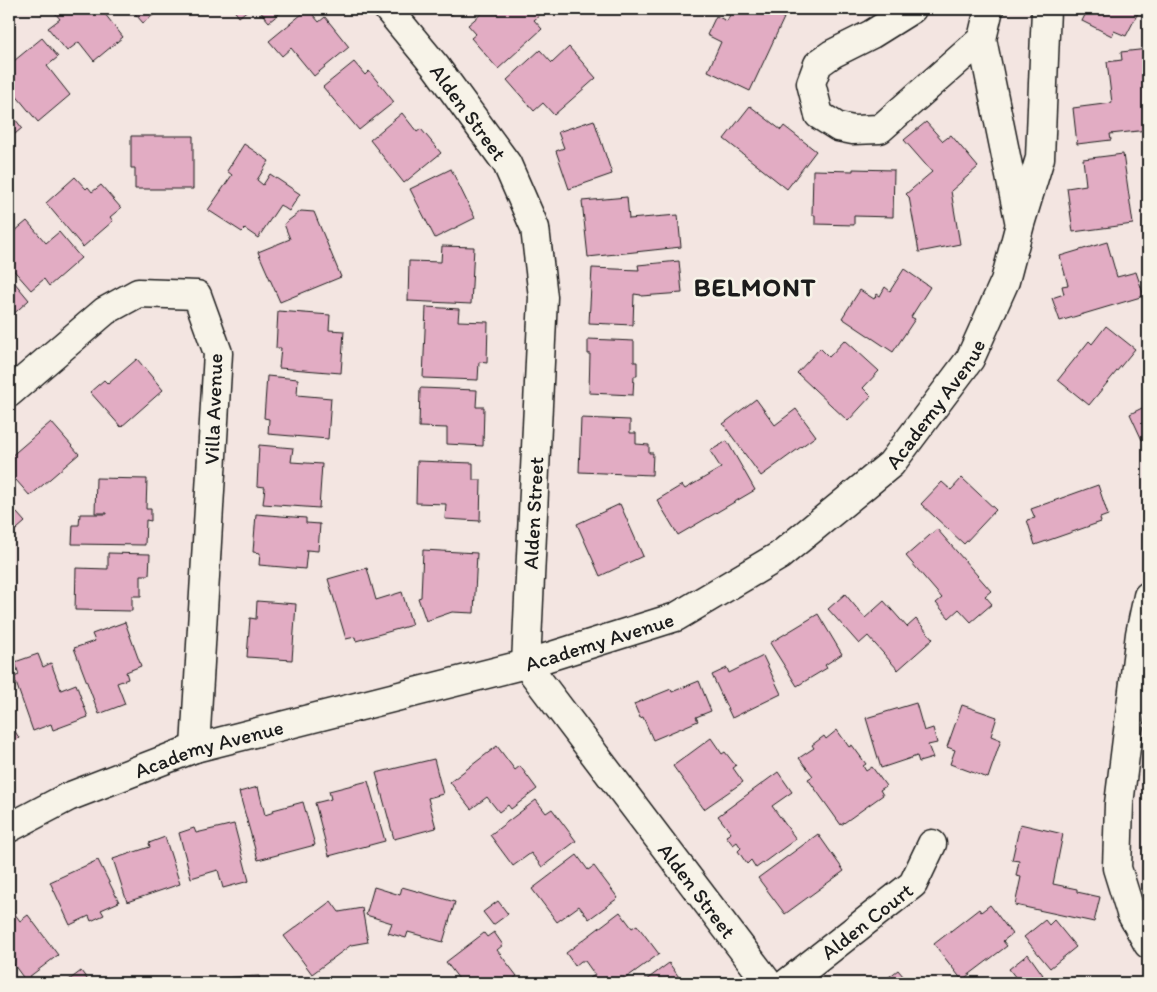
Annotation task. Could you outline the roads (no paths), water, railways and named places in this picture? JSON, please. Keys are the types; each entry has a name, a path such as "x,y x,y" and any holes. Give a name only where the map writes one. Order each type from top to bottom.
{"street":[{"name":"Alden Street","path":"388,9 436,67 507,164 535,228 543,296 526,664 768,983"},
{"path":"912,9 872,34 832,54 818,64 811,83 819,115 838,127 853,130 880,129 982,39"},
{"name":"Academy Avenue","path":"988,9 982,39 1020,224"},
{"name":"Academy Avenue","path":"9,828 21,820 68,797 194,748 526,664 676,617 779,556 891,464 970,359 1005,281 1040,158 1046,9"},
{"name":"Villa Avenue","path":"9,393 105,311 138,293 197,295 218,353 194,748"},
{"path":"1148,596 1140,634 1118,804 1117,868 1131,913 1148,944"},
{"name":"Alden Court","path":"787,983 913,884 932,844"}],"district":[{"name":"BELMONT","path":"755,287"}]}
